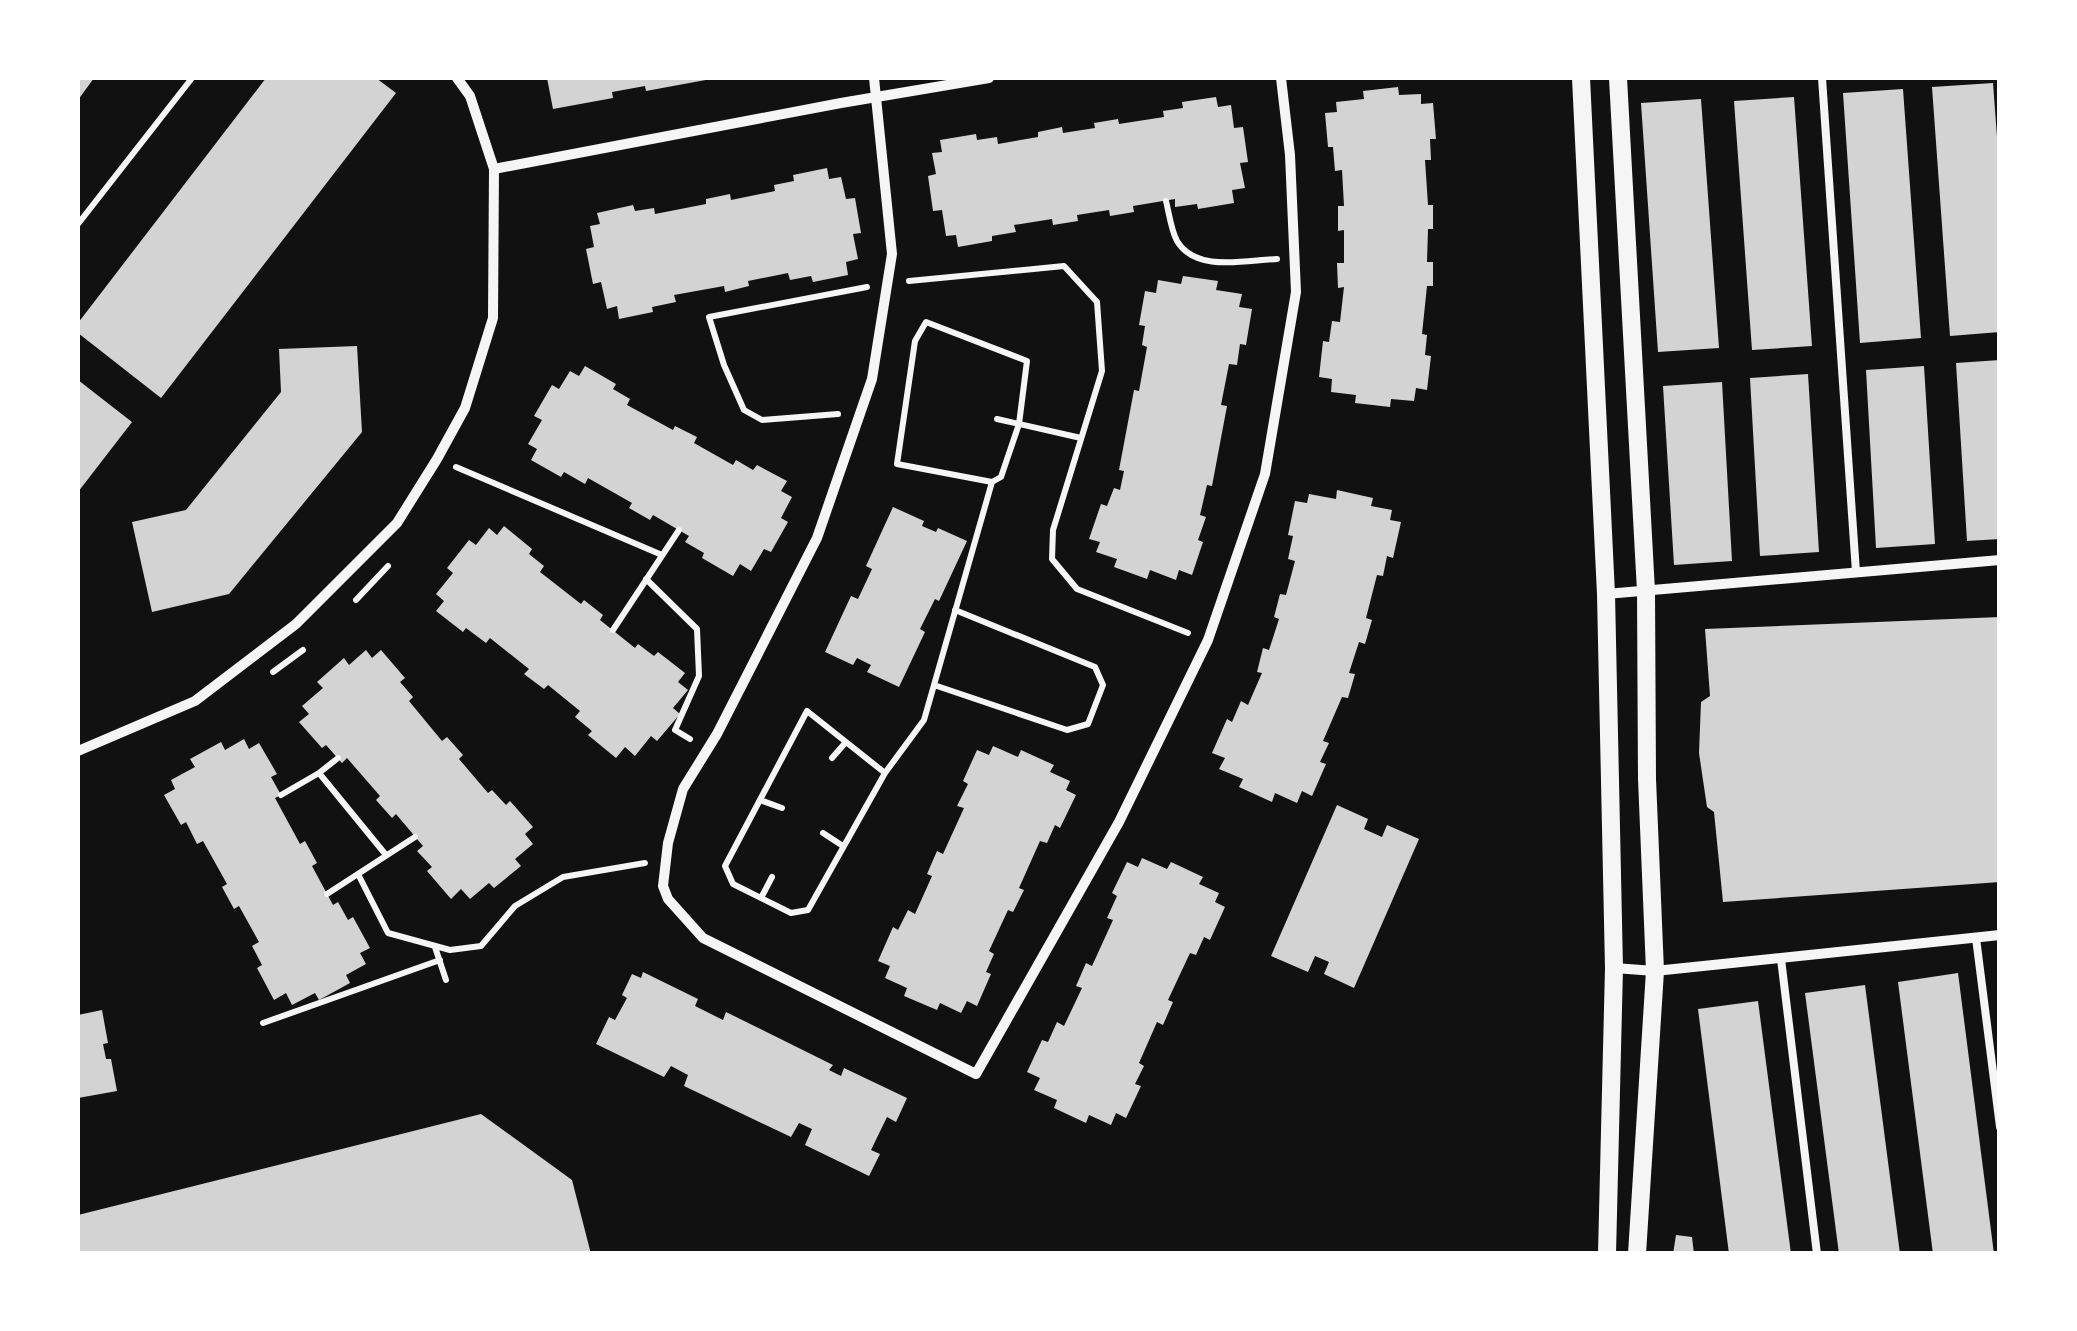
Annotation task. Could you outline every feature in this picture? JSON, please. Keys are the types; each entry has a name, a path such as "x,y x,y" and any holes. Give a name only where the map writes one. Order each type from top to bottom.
{"street":[{"path":"78,752 195,701 296,624 396,523 465,408 493,318 494,169 470,96 456,78"},
{"path":"874,78 892,254 872,379 817,538 683,789 668,843 663,886 668,899 703,938 976,1074 1119,822 1208,640 1265,474 1296,292 1290,156 1281,78"},
{"path":"494,169 989,78"},
{"path":"1581,78 1606,594 1614,968 1607,1254"},
{"path":"1618,78 1646,591 1647,779 1655,971 1637,1254"},
{"path":"1606,594 2000,560"},
{"path":"1614,968 1655,971 2000,935"}],"lane":[{"path":"1822,78 1856,572"},
{"path":"1976,938 2000,1126"},
{"path":"1781,959 1816,1254"}],"path":[{"path":"78,224 192,78"},
{"path":"1166,201 1178,241 1205,262 1294,258"},
{"path":"862,412 762,420 744,410 708,317 887,283 1064,266 1098,302 1102,372 1053,530 1052,559 1076,589 1208,640"},
{"path":"926,322 1028,361 1019,424 1001,477 992,482 897,464 915,342 926,322"},
{"path":"997,418 1081,438"},
{"path":"450,477 462,450"},
{"path":"436,459 662,555"},
{"path":"885,773 807,711 725,866 733,884 791,913 808,910 885,773 924,720 992,482"},
{"path":"612,630 679,530"},
{"path":"344,611 392,560"},
{"path":"646,580 697,629 699,676 675,730 707,749"},
{"path":"934,685 1066,730 1088,724 1103,685 1096,667 956,610"},
{"path":"261,680 306,647"},
{"path":"832,758 846,742"},
{"path":"281,795 338,758"},
{"path":"319,773 386,856"},
{"path":"760,800 782,808"},
{"path":"824,833 844,846"},
{"path":"327,894 416,836"},
{"path":"358,874 388,933 450,950 481,946 515,906 563,876 666,860"},
{"path":"761,898 772,877"},
{"path":"435,945 446,980"},
{"path":"263,1024 440,960"}],"building":[{"path":"78,78 94,78 78,100"},
{"path":"266,78 376,78 396,93 161,398 78,333 78,323"},
{"path":"547,78 711,79 646,91 645,86 612,92 613,98 553,109"},
{"path":"1993,83 2000,177 2000,332 1950,336 1932,87"},
{"path":"1398,87 1399,95 1421,94 1421,104 1433,103 1436,139 1430,139 1431,160 1425,160 1428,205 1433,205 1427,262 1433,262 1433,286 1427,286 1422,334 1427,335 1425,355 1431,356 1427,390 1416,388 1414,401 1391,399 1390,407 1355,403 1356,395 1331,392 1332,379 1319,377 1323,341 1329,342 1332,321 1340,322 1344,287 1338,288 1337,263 1344,263 1344,230 1338,231 1338,206 1344,206 1342,170 1335,171 1325,113 1337,112 1336,102 1364,99 1363,91"},
{"path":"1903,89 1921,338 1860,343 1843,93"},
{"path":"1216,97 1218,107 1231,105 1234,128 1243,127 1248,162 1240,163 1245,188 1232,190 1234,203 1198,209 1197,204 1175,207 1175,199 1133,206 1134,212 1110,216 1109,210 1077,215 1078,221 1053,225 1052,219 1014,225 1016,232 958,247 956,235 946,236 942,210 933,211 928,176 936,174 932,153 942,152 940,140 976,134 977,140 997,137 998,144 1038,137 1038,132 1062,127 1063,133 1095,128 1094,123 1118,119 1119,124 1164,117 1163,111 1183,108 1182,102"},
{"path":"1794,97 1812,346 1752,350 1734,101"},
{"path":"1701,99 1719,348 1658,352 1641,103"},
{"path":"827,168 829,179 841,177 846,199 855,198 861,233 853,234 858,259 846,262 848,275 813,282 811,276 790,280 788,273 748,281 749,286 725,292 724,286 674,295 676,302 652,307 653,312 619,319 617,306 607,309 601,282 593,284 586,249 594,247 590,226 600,224 597,213 633,205 635,211 654,208 655,214 706,204 706,199 730,194 731,200 775,191 774,185 794,181 793,175"},
{"path":"1183,276 1218,281 1216,290 1242,294 1239,307 1252,309 1246,345 1240,344 1237,365 1229,364 1221,405 1227,406 1212,486 1207,485 1200,515 1206,517 1198,540 1203,542 1192,575 1179,570 1176,580 1150,570 1147,579 1114,567 1117,559 1096,552 1100,542 1089,539 1101,504 1107,506 1114,488 1120,490 1124,471 1119,470 1134,390 1139,391 1147,347 1142,345 1145,326 1139,325 1145,291 1156,293 1158,280 1181,284"},
{"path":"357,346 362,432 229,594 152,612 132,522 186,510 281,392 279,349"},
{"path":"2000,360 2000,539 1967,541 1956,363"},
{"path":"585,366 616,384 613,389 630,399 627,405 673,430 675,426 697,437 694,443 733,465 736,460 753,470 757,465 787,481 781,491 792,497 781,518 788,522 771,552 764,549 751,571 740,564 733,576 702,558 704,553 685,542 689,536 653,515 650,520 629,508 632,503 588,478 585,484 564,472 561,477 531,460 537,449 528,444 542,420 534,416 552,385 559,389 570,371 579,376"},
{"path":"1924,366 1935,544 1876,548 1866,370"},
{"path":"1808,374 1819,552 1760,556 1750,378"},
{"path":"78,380 132,422 78,492"},
{"path":"1722,382 1732,561 1674,565 1663,386"},
{"path":"1337,490 1373,498 1371,506 1392,510 1390,520 1401,522 1393,558 1387,556 1383,576 1377,575 1366,618 1372,620 1365,644 1359,642 1349,673 1355,674 1348,698 1342,697 1323,741 1329,743 1320,762 1326,764 1312,796 1302,791 1297,803 1275,793 1272,802 1239,787 1243,779 1219,769 1225,758 1212,753 1227,719 1232,722 1241,701 1248,705 1262,673 1257,672 1263,648 1269,650 1279,619 1274,617 1280,594 1286,595 1295,561 1288,559 1293,536 1288,535 1295,501 1307,503 1309,494 1336,499"},
{"path":"893,507 924,521 922,526 936,532 938,528 967,541 939,601 935,599 920,629 925,632 899,687 867,672 871,665 857,658 853,665 825,652 851,596 858,599 872,569 866,566"},
{"path":"504,526 532,549 529,554 544,566 540,572 581,604 584,600 603,615 600,620 635,648 638,644 654,656 658,652 685,673 678,682 688,690 673,708 680,714 657,741 651,736 635,756 625,747 616,758 588,735 592,731 575,717 580,711 548,685 544,689 524,674 529,669 490,638 486,643 466,628 463,632 436,611 444,601 436,594 453,573 447,568 469,540 476,545 489,528 497,535"},
{"path":"2000,617 2000,882 1723,902 1714,812 1707,807 1699,753 1701,702 1710,696 1705,629"},
{"path":"366,650 372,658 381,650 405,678 400,682 413,697 409,701 442,741 447,737 463,755 459,759 488,793 492,790 506,805 510,801 533,827 525,834 533,844 515,859 521,866 494,888 489,883 470,899 461,889 451,899 427,871 432,867 417,851 423,846 396,814 392,818 376,800 380,796 347,758 342,763 326,745 322,748 299,722 309,714 302,706 323,688 317,682 344,658 349,665"},
{"path":"244,739 249,749 259,743 277,774 271,777 281,795 275,798 300,844 305,841 317,863 312,866 333,905 338,902 348,920 353,917 370,948 360,953 366,964 346,975 350,983 319,1000 315,993 292,1005 286,993 274,1000 257,968 262,965 252,946 259,942 239,906 234,909 222,887 227,884 203,841 197,844 186,822 181,825 164,795 175,789 171,780 195,767 190,759 221,742 225,750"},
{"path":"993,746 1018,757 1021,750 1054,765 1050,772 1070,781 1066,790 1076,795 1060,828 1055,825 1047,843 1040,841 1019,888 1024,890 1013,912 1008,910 989,951 994,954 986,972 991,974 977,1006 967,1001 961,1013 940,1003 937,1010 904,996 907,988 885,978 890,966 878,961 893,927 898,930 908,910 915,914 932,876 927,874 937,851 943,854 964,808 957,806 977,750 989,755"},
{"path":"1337,805 1368,819 1364,829 1382,837 1387,825 1419,839 1354,988 1324,974 1329,962 1315,956 1308,972 1271,956"},
{"path":"1142,858 1167,869 1171,862 1203,877 1199,884 1219,893 1215,902 1225,907 1210,940 1204,937 1196,955 1190,953 1168,1000 1173,1002 1163,1025 1157,1022 1139,1063 1144,1066 1135,1084 1141,1086 1126,1118 1116,1113 1111,1125 1089,1115 1086,1123 1054,1108 1057,1100 1034,1090 1040,1078 1027,1072 1042,1040 1048,1042 1057,1022 1064,1026 1082,988 1076,986 1086,963 1092,966 1113,920 1107,918 1117,896 1112,893 1127,862 1138,867"},
{"path":"643,972 698,999 695,1006 723,1020 726,1012 833,1065 829,1070 841,1076 844,1068 907,1098 896,1122 887,1117 871,1150 880,1154 869,1176 805,1145 812,1129 799,1123 791,1137 684,1086 688,1075 671,1066 664,1077 596,1044 609,1017 615,1020 627,998 622,995 632,974 641,978"},
{"path":"1958,973 1994,1254 1933,1254 1898,982"},
{"path":"1865,985 1900,1254 1839,1254 1805,993"},
{"path":"1758,1001 1791,1254 1729,1254 1698,1009"},
{"path":"102,1010 108,1043 103,1044 106,1059 111,1059 117,1091 78,1098 78,1015"},
{"path":"481,1114 572,1180 591,1254 78,1254 78,1215"},
{"path":"1676,1235 1692,1237 1694,1254 1673,1254"}]}
